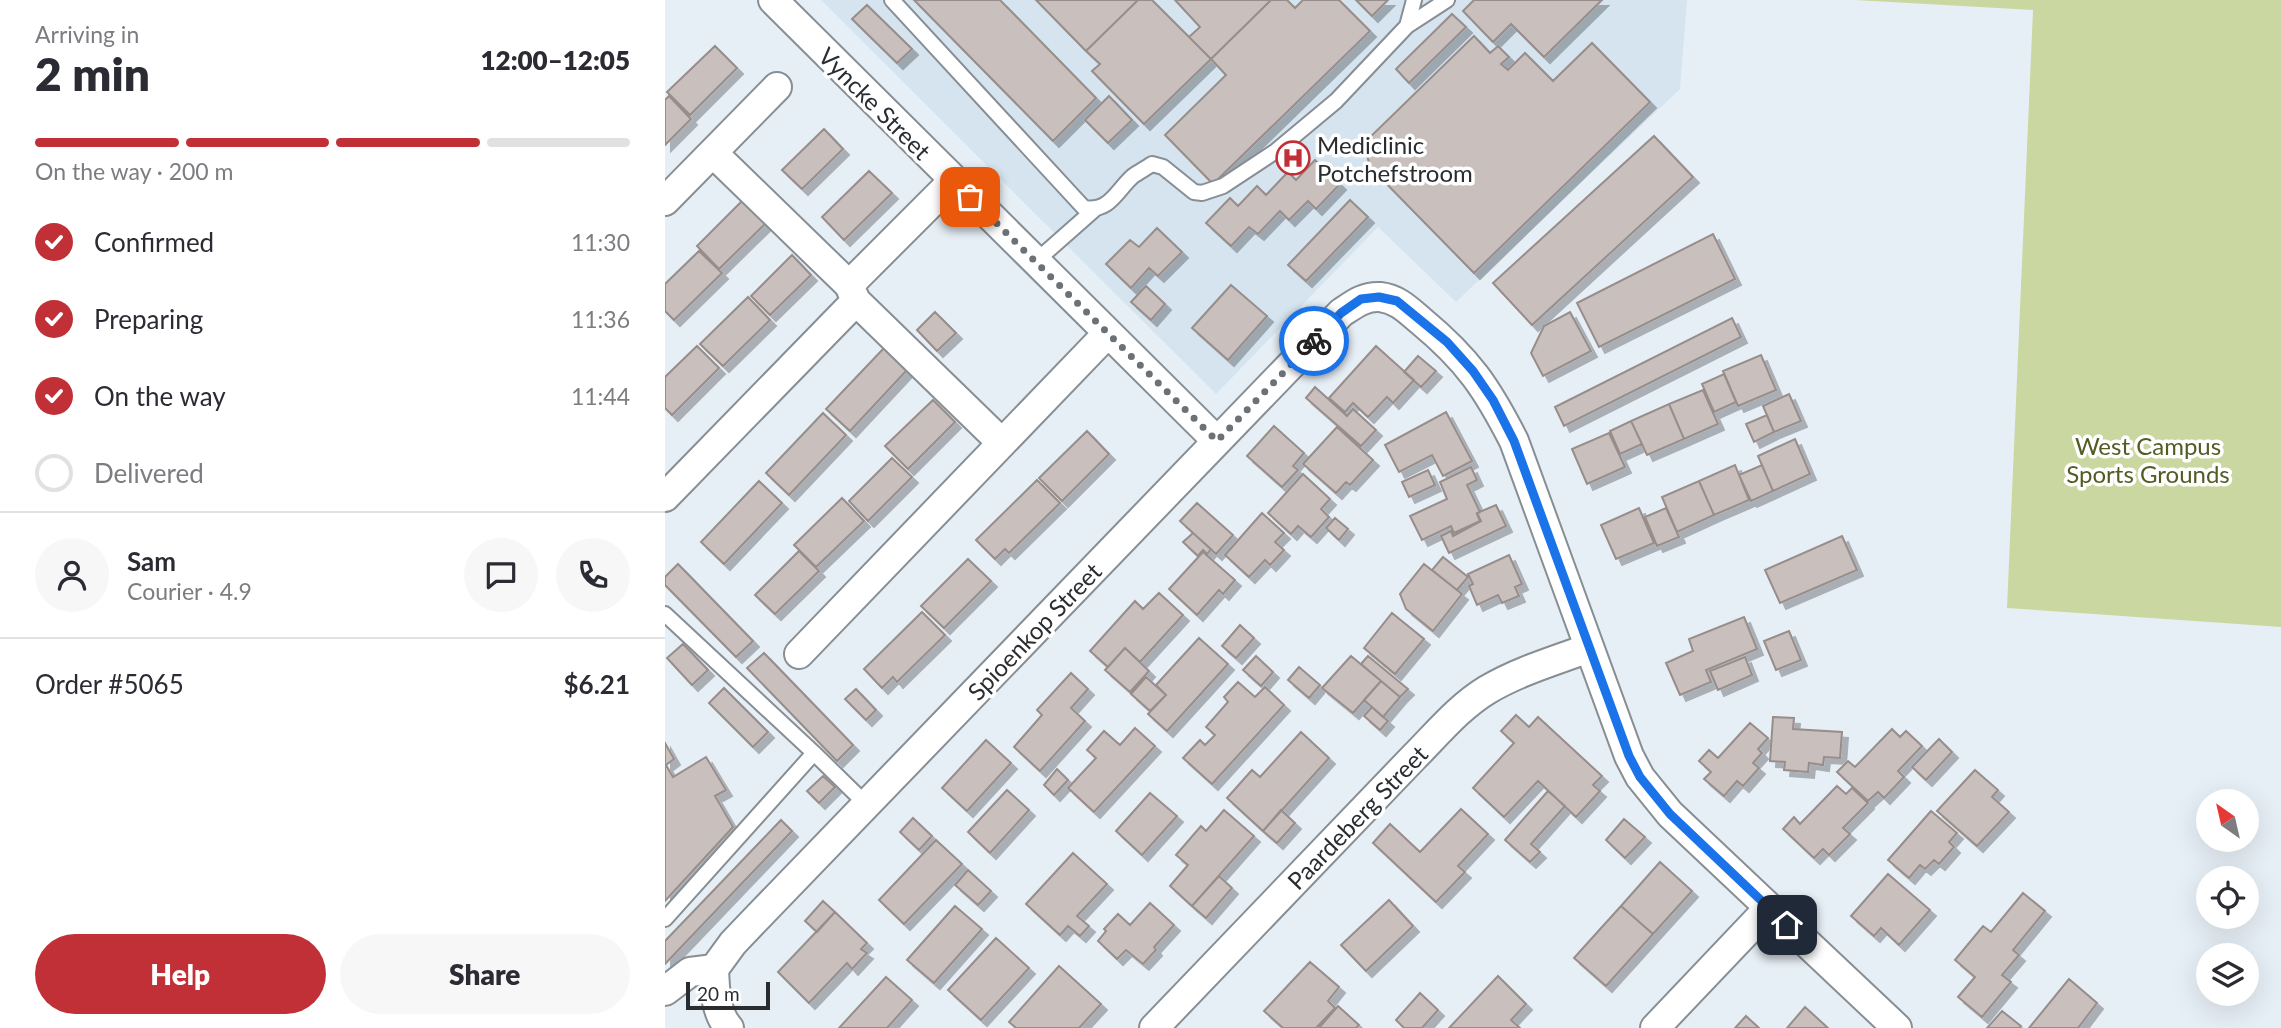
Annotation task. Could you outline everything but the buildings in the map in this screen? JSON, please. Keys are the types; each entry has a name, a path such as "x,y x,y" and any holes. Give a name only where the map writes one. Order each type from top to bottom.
{"street":[{"name":"Vyncke Street","path":"773,0 1217,441"},
{"path":"665,201 778,87"},
{"path":"713,153 1001,442"},
{"path":"665,497 953,181"},
{"name":"Spioenkop Street","path":"714,969 733,943 866,804 1341,313 1361,299 1379,297 1397,301 1447,342 1473,371 1493,400 1514,441 1589,648"},
{"path":"799,654 1108,333"},
{"path":"1589,648 1629,756 1640,777 1670,814 1897,1028"},
{"name":"Paardeberg Street","path":"1154,1028 1456,715 1485,692 1508,679 1589,648"},
{"path":"1655,1028 1769,908"},
{"path":"665,991 689,972 714,969 715,995 723,1021 729,1028"}],"lane":[{"path":"892,0 1084,208 1095,209"},
{"path":"1407,26 1414,0"},
{"path":"1035,262 1095,209 1108,204 1134,175 1152,164 1163,167 1194,192 1202,193 1223,186 1276,151 1336,101 1407,26 1447,0"},
{"path":"665,614 866,804"},
{"path":"665,919 814,753"}],"shaded area":[{"name":"Mediclinic Potchefstroom","path":"821,0 1687,0 1680,89 1456,302 1378,227 1216,394"}],"green space":[{"name":"West Campus Sports Grounds","path":"1855,0 2281,0 2281,627 2007,608 2033,10"}],"way so far":[{"path":"970,197 1217,441 1314,341"}],"place":[{"name":"Mediclinic Potchefstroom","path":"1293,158"}],"route":[{"path":"1314,341 1341,313 1361,299 1379,297 1397,301 1447,342 1473,371 1493,400 1514,441 1629,756 1640,777 1670,814 1787,925"}]}
